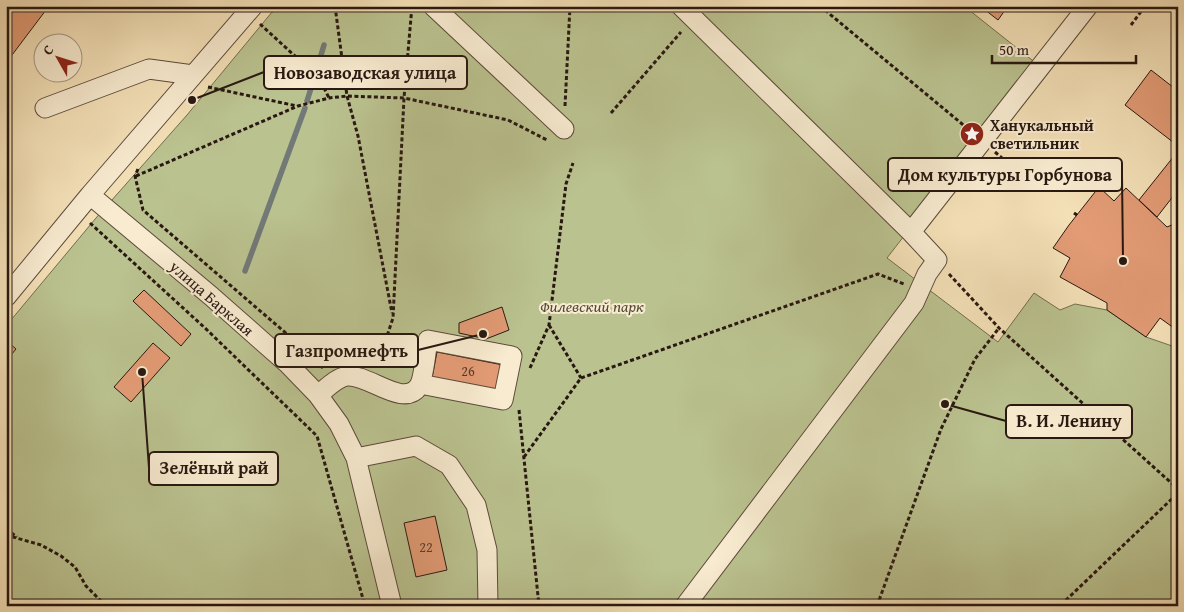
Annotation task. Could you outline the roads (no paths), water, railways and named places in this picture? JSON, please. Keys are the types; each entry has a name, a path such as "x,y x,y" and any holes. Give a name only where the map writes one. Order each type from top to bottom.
{"street":[{"path":"6,297 90,195 202,78 253,6"},
{"path":"433,6 558,136"},
{"path":"911,232 1088,6"},
{"path":"685,606 914,303 927,274 937,260 911,232 687,12"},
{"path":"45,108 149,69 202,78"},
{"name":"улица Барклая","path":"90,195 211,296 288,364 318,396 339,424 356,458 392,606"},
{"path":"318,396 335,380 346,376 357,377 404,395 412,393 420,384 428,340 512,356 503,400 420,384"},
{"path":"356,458 416,446 449,465 476,505 487,550 488,606"}],"waterway":[{"path":"316,72 324,45"},
{"path":"307,101 314,79"},
{"path":"245,271 305,108"}],"place":[{"name":"Новозаводская улица","path":"192,100"},
{"name":"Ханукальный светильник","path":"972,134"},
{"name":"Дом культуры Горбунова","path":"1123,261"},
{"name":"Газпромнефть","path":"483,334"},
{"name":"Зелёный рай","path":"142,372"},
{"name":"В. И. Ленину","path":"945,404"}],"park label":[{"name":"Филевский парк","path":"592,306"}]}
